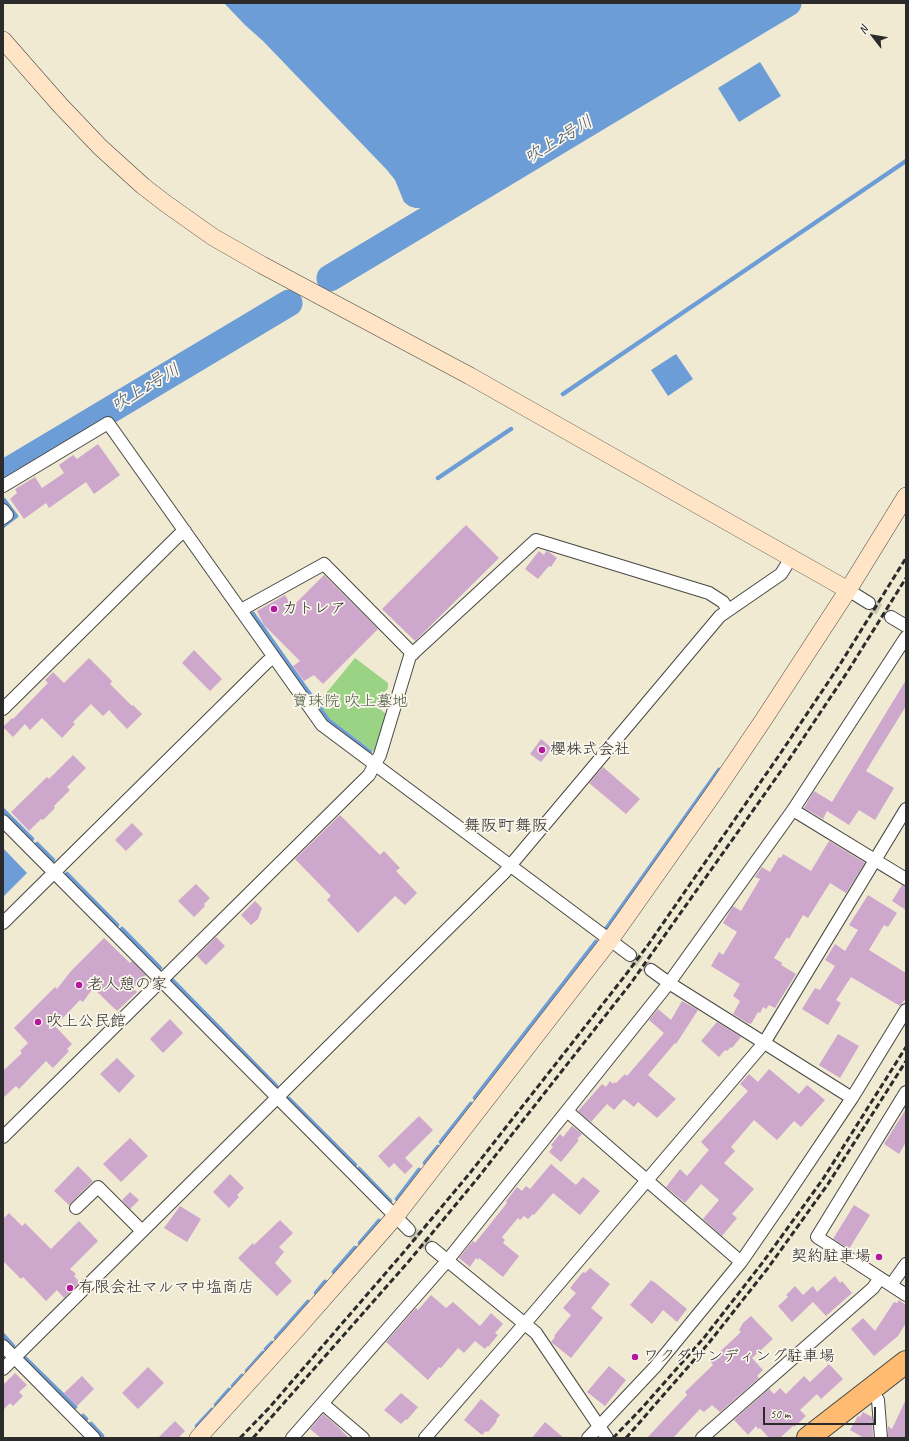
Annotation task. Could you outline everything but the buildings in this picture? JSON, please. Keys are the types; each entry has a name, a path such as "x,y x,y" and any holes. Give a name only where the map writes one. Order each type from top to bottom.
{"highway":[{"path":"808,1438 906,1362"}],"street":[{"path":"3,40 60,105 100,147 160,199 213,236 262,266 470,376 869,603"},
{"path":"3,486 108,423 322,725 630,955"},
{"path":"198,1438 395,1217 610,940 728,773 848,590 906,496"},
{"path":"3,510 7,515 3,518"},
{"path":"3,709 172,541 185,531"},
{"path":"3,1137 369,775 380,755 410,656 536,540 708,593 723,602 728,610"},
{"path":"3,1369 510,866 720,616 782,574 791,558"},
{"path":"241,610 324,564 413,654"},
{"path":"891,617 906,626"},
{"path":"292,1438 447,1261 669,983 793,810 906,637"},
{"path":"3,923 267,662 274,657"},
{"path":"425,1438 525,1324 764,1043 906,809"},
{"path":"793,810 906,879"},
{"path":"3,821 409,1230"},
{"path":"651,970 669,983 852,1098"},
{"path":"588,1438 655,1367 741,1262 852,1098 906,1010"},
{"path":"906,1092 817,1237 906,1295"},
{"path":"567,1111 741,1262"},
{"path":"76,1208 98,1187 142,1231"},
{"path":"432,1248 536,1333 607,1438"},
{"path":"891,1286 906,1264"},
{"path":"702,1438 873,1288 880,1278"},
{"path":"3,1346 94,1438"},
{"path":"870,1390 878,1400 880,1438"},
{"path":"323,1404 363,1438"}],"green space":[{"path":"262,305 266,307 266,311 263,314 28,455 25,456 21,454 23,447"},
{"name":"寶珠院 吹上墓地","path":"355,658 388,683 388,688 375,705 386,714 374,752 329,718 318,703"}],"water":[{"path":"224,3 768,3 530,143 521,152 509,160 490,168 421,208 415,208 404,202 395,180 387,170 263,41"},
{"path":"760,62 781,96 739,122 718,88"},
{"path":"676,354 693,379 668,396 651,370"},
{"path":"3,848 27,873 3,897"}],"waterway":[{"name":"吹上2号川","path":"330,278 788,3"},
{"path":"563,394 906,161"},
{"name":"吹上2号川","path":"3,474 289,303"},
{"path":"438,478 511,429"},
{"path":"3,526 16,516 4,500"},
{"path":"253,614 328,720 370,752"},
{"path":"606,929 719,770"},
{"path":"3,810 32,839"},
{"path":"37,844 53,860"},
{"path":"67,874 117,925"},
{"path":"122,929 160,968"},
{"path":"475,1098 596,942"},
{"path":"173,981 276,1086"},
{"path":"289,1099 355,1165"},
{"path":"441,1142 471,1104"},
{"path":"425,1163 438,1147"},
{"path":"359,1169 390,1201"},
{"path":"397,1199 419,1170"},
{"path":"360,1243 379,1221"},
{"path":"334,1272 355,1248"},
{"path":"316,1293 325,1282"},
{"path":"276,1338 308,1302"},
{"path":"3,1335 13,1346"},
{"path":"266,1349 272,1343"},
{"path":"247,1371 263,1353"},
{"path":"26,1359 75,1407"},
{"path":"233,1386 242,1376"},
{"path":"216,1405 229,1390"},
{"path":"197,1426 212,1410"},
{"path":"83,1416 86,1419"},
{"path":"91,1424 102,1436"}],"tunnel":[{"path":"869,603 891,617"},
{"path":"630,955 651,970"},
{"path":"409,1230 432,1248"}],"railway":[{"path":"240,1438 269,1408 470,1173 624,977 648,945 780,754 839,666 906,558"},
{"path":"253,1438 409,1261 477,1179 631,983 788,761 848,671 906,578"},
{"path":"613,1438 642,1408 703,1339 763,1262 823,1179 906,1047"},
{"path":"626,1438 708,1344 768,1268 828,1184 906,1061"}],"place":[{"name":"カトレア","path":"274,609"},
{"name":"櫻株式会社","path":"542,750"},
{"name":"老人憩の家","path":"79,985"},
{"name":"吹上公民館","path":"38,1022"},
{"name":"契約駐車場","path":"879,1257"},
{"name":"有限会社マルマ中塩商店","path":"70,1288"},
{"name":"ワクダサンディング駐車場","path":"635,1357"}],"district":[{"name":"舞阪町舞阪","path":"506,827"}]}
